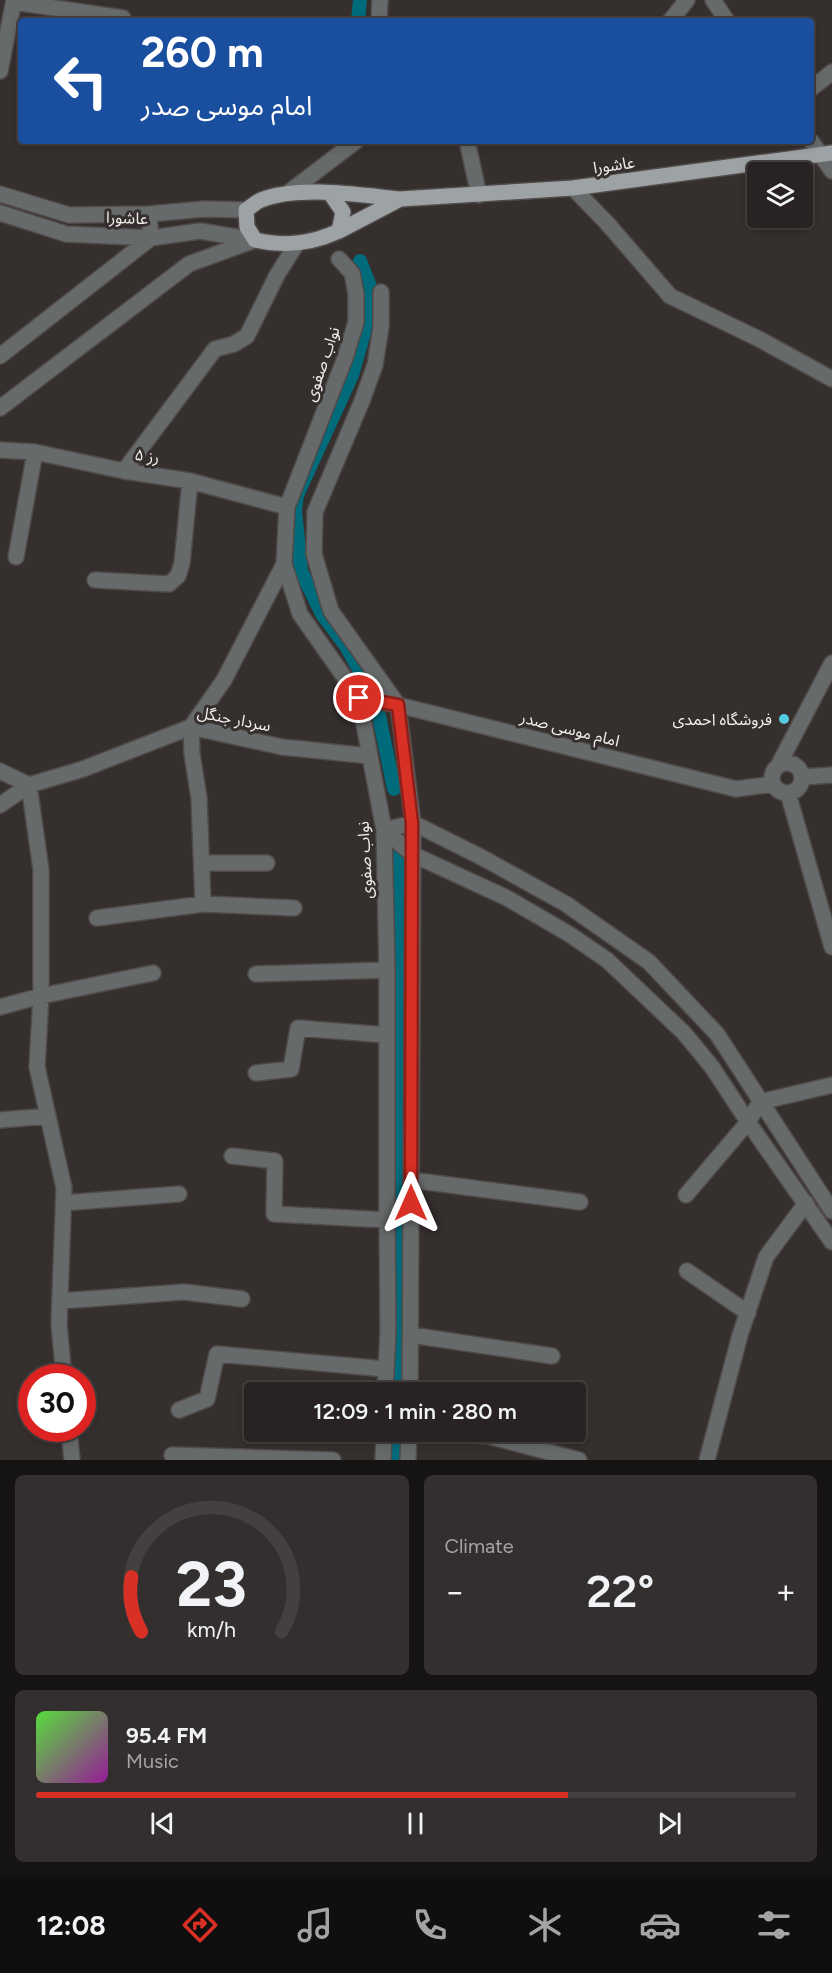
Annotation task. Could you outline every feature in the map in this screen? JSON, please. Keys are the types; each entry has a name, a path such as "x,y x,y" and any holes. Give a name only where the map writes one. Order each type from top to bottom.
{"main road":[{"name":"عاشورا","path":"246,210 260,200 288,193 330,193 400,199 479,195 573,188 827,154"},
{"path":"330,193 343,212 339,231"},
{"path":"246,210 247,227 255,240 296,245 339,231 400,199"}],"street":[{"path":"380,0 380,18"},
{"path":"672,18 687,0"},
{"path":"713,0 725,18"},
{"path":"0,71 14,1 123,18"},
{"path":"814,86 832,72"},
{"path":"814,143 827,154 832,171"},
{"path":"288,193 352,144"},
{"path":"468,144 479,195"},
{"path":"573,188 670,296 759,339 832,379"},
{"name":"عاشورا","path":"0,194 69,215 149,214 204,209 246,210"},
{"name":"عاشورا","path":"0,213 66,234 151,238 200,231 255,240"},
{"path":"0,356 151,238 149,214"},
{"path":"0,408 189,264 255,240"},
{"path":"124,471 215,349 234,344 247,336 277,275 296,245"},
{"name":"نواب صفوی","path":"339,259 352,273 356,294 356,322 345,358 287,507 284,564 300,614 359,698 384,830 387,970 385,1382"},
{"path":"381,292 381,327 375,365 315,512 314,554 331,611 398,705 412,823 410,1382"},
{"name":"رز ۵","path":"0,450 35,452 124,471 190,481 287,507"},
{"path":"16,557 35,452"},
{"path":"95,580 169,584 178,576 182,563 190,481"},
{"path":"203,904 199,798 192,754 191,727 224,680 284,564"},
{"path":"778,766 787,763 800,768 803,777 800,787 788,794 779,791 773,784 773,772 832,663"},
{"name":"امام موسی صدر","path":"359,698 398,705 736,789 773,784"},
{"name":"سردار جنگل","path":"0,806 29,785 83,769 191,727 282,747 370,756"},
{"path":"0,771 29,785 41,870 41,996 38,1067 64,1188 58,1324 63,1364"},
{"path":"803,777 832,775"},
{"path":"788,794 832,947"},
{"path":"384,830 412,823 483,858 566,904 649,962 717,1034 832,1211"},
{"path":"384,830 412,854 507,898 569,933 607,960 684,1033 712,1067 832,1242"},
{"path":"202,863 267,863"},
{"path":"97,918 203,904 294,908"},
{"path":"256,974 387,970"},
{"path":"0,1007 41,996 153,973"},
{"path":"256,1072 291,1069 298,1028 387,1035"},
{"path":"686,1195 748,1122 760,1102 832,1085"},
{"path":"0,1120 48,1116"},
{"path":"232,1156 275,1161 274,1214 387,1220"},
{"path":"411,1180 580,1202"},
{"path":"63,1203 179,1194"},
{"path":"707,1460 766,1257 806,1203"},
{"path":"687,1271 748,1313"},
{"path":"60,1301 184,1292 242,1299"},
{"path":"411,1335 552,1356"},
{"path":"179,1410 207,1399 217,1354 386,1369"},
{"path":"70,1442 72,1460"},
{"path":"383,1460 384,1442"},
{"path":"408,1460 409,1442"},
{"path":"511,1442 579,1460"},
{"path":"172,1455 333,1460"}],"waterway":[{"path":"358,18 360,0"},
{"path":"360,261 370,286 366,326 352,375 297,495 295,510 301,571 322,614 346,646 369,687"},
{"path":"379,716 394,789"},
{"path":"397,837 397,1382"},
{"path":"395,1460 396,1442"}],"place":[{"name":"فروشگاه احمدی","path":"784,719"}],"route":[{"path":"359,698 398,705 412,823 411,1203"}]}
